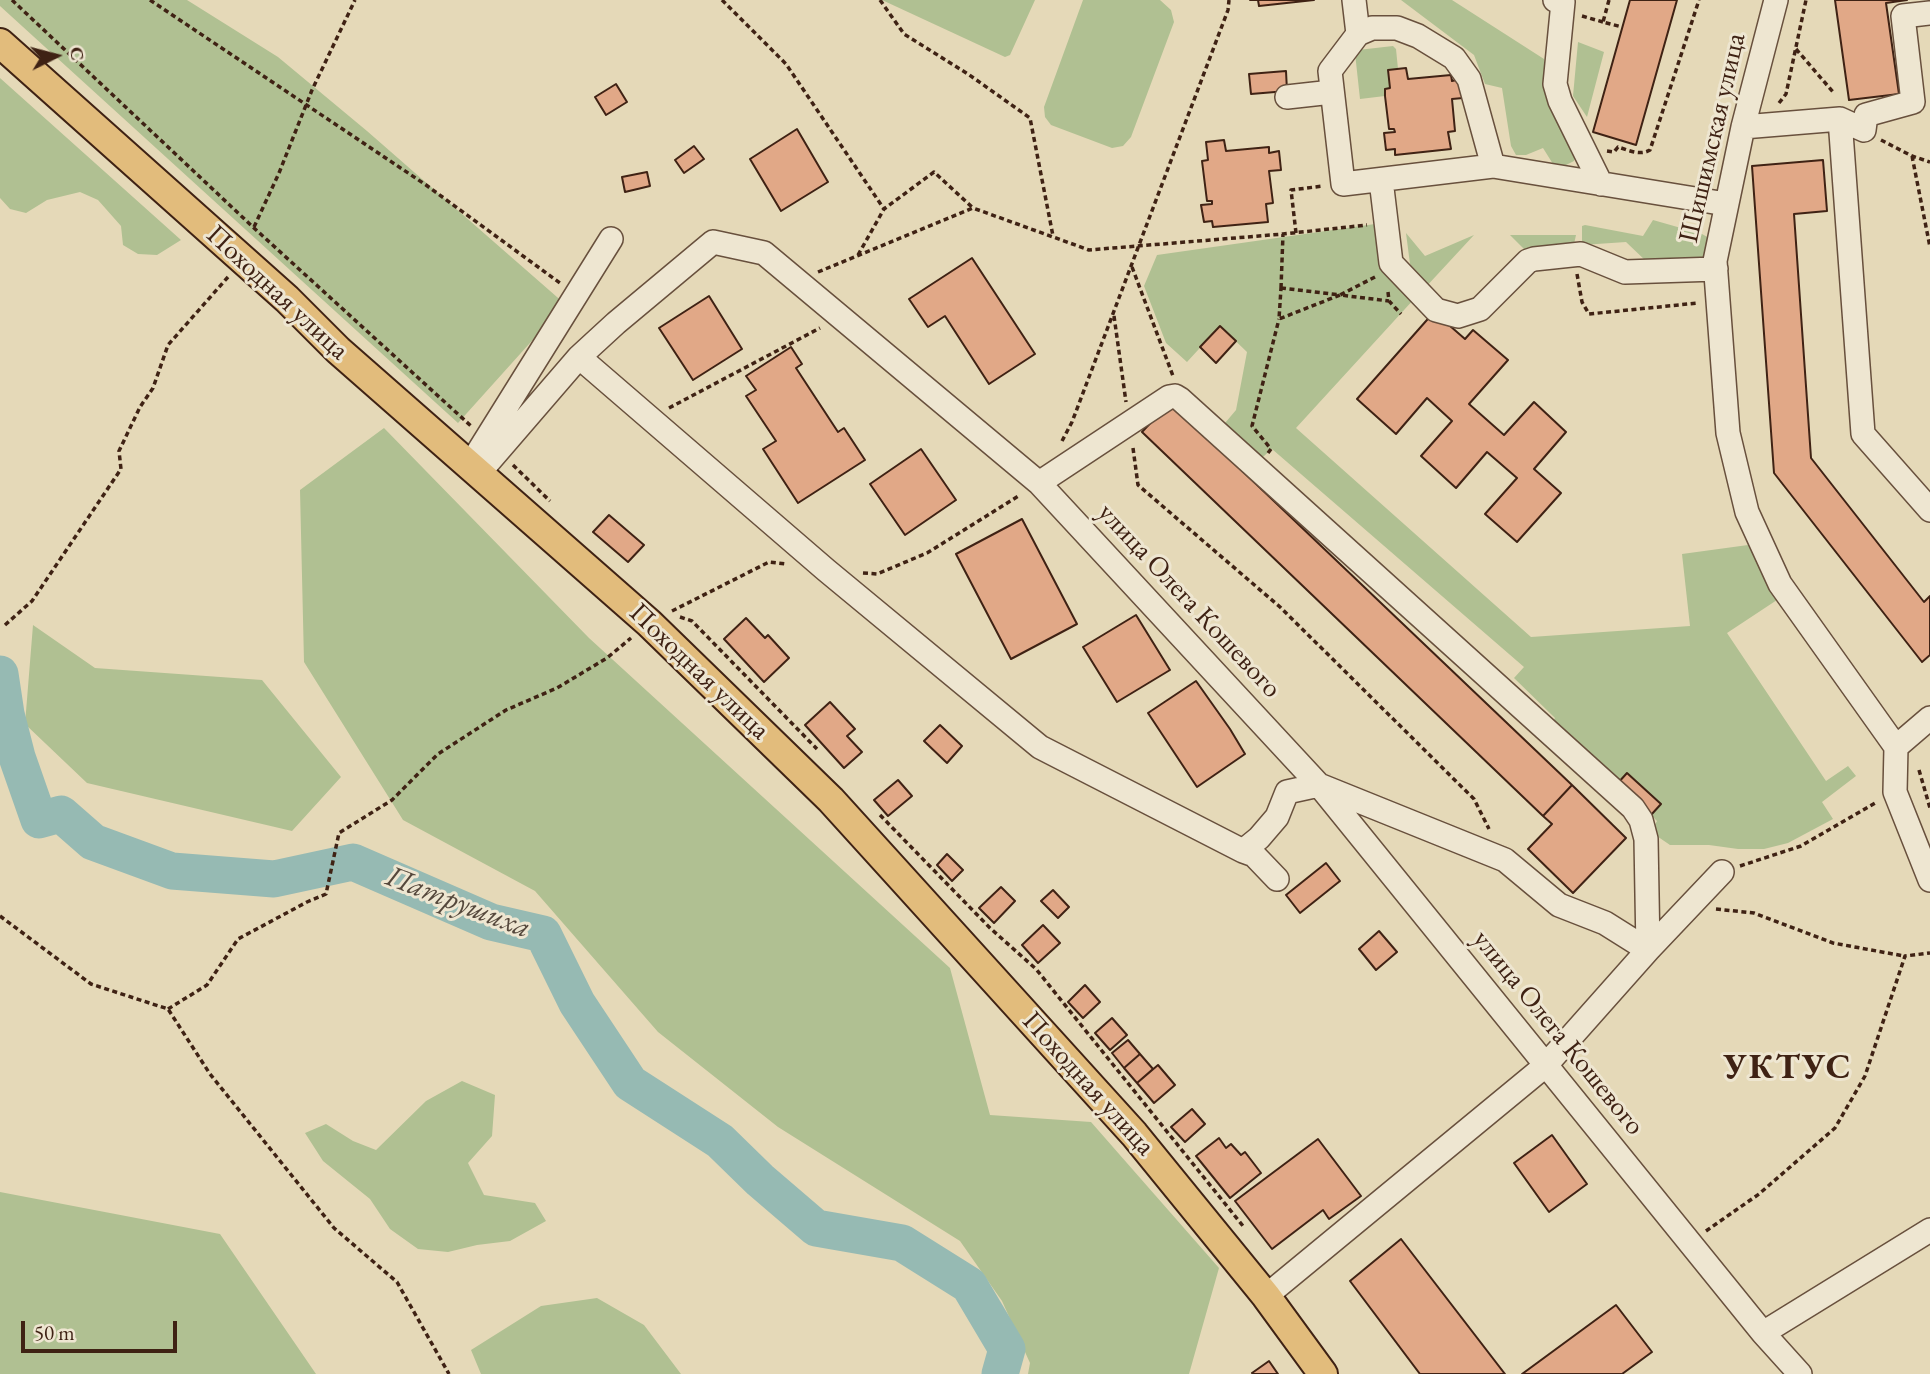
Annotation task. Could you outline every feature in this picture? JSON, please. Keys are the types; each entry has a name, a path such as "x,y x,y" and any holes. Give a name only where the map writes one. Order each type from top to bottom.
{"main road":[{"name":"Походная улица","path":"0,43 288,299 338,350 649,623 831,800 1134,1134 1266,1296 1323,1374"}],"street":[{"path":"1354,0 1358,34"},
{"path":"1555,0 1563,2 1555,84 1560,101 1601,184"},
{"name":"Шишимская улица","path":"1776,0 1753,127 1726,204 1715,261 1728,433 1747,512 1780,584 1902,741"},
{"path":"1753,127 1840,119 1864,130 1866,115 1913,102 1903,16 1930,13"},
{"path":"1493,166 1469,79 1454,58 1418,36 1397,28 1372,28 1358,34 1331,71 1343,184 1493,166 1726,204"},
{"path":"1287,97 1332,92"},
{"path":"1840,119 1863,435 1930,510"},
{"path":"1381,180 1391,263 1436,310 1447,314 1458,316 1480,309 1530,260 1581,254 1625,272 1716,269"},
{"path":"475,469 611,239"},
{"name":"улица Олега Кошевого","path":"475,469 579,357 713,242 764,253 1039,483 1319,785 1763,1333 1800,1374"},
{"path":"579,357 826,570 1040,747 1254,855 1277,879"},
{"path":"1039,483 1169,397 1180,399 1633,808 1641,820 1646,839 1648,950"},
{"path":"1930,718 1902,741 1895,792 1930,880"},
{"path":"1243,851 1278,817 1287,792 1319,785 1505,860 1559,905 1605,923 1648,950"},
{"path":"1266,1296 1545,1066 1648,950 1723,872"},
{"path":"1763,1333 1930,1230"}],"path":[{"path":"150,0 426,185 577,295"},
{"path":"5,625 32,601 121,469 119,451 140,407 153,388 168,345 236,267 229,260 254,228 306,104 355,0"},
{"path":"722,0 786,64 884,209"},
{"path":"880,0 904,34 968,74 1030,118 1053,237"},
{"path":"1059,446 1072,422 1132,267 1228,10 1229,0"},
{"path":"1609,0 1603,22 1622,27"},
{"path":"1597,148 1614,152 1618,147 1639,153 1650,150 1699,0"},
{"path":"1753,127 1786,93 1806,0"},
{"path":"1796,49 1833,92"},
{"path":"1864,130 1912,156 1930,162"},
{"path":"1912,156 1930,247"},
{"path":"858,255 884,209 934,172 973,208 1089,250 1386,223"},
{"path":"1296,233 1291,190 1343,184"},
{"path":"797,281 973,208"},
{"path":"1256,468 1271,449 1252,426 1279,319 1283,234"},
{"path":"1573,254 1582,302 1589,314 1718,301"},
{"path":"1132,267 1170,367"},
{"path":"1279,319 1340,295 1374,277"},
{"path":"1281,288 1389,301"},
{"path":"1113,314 1138,485 1279,607 1474,799 1505,860"},
{"path":"650,418 841,317"},
{"path":"168,1009 207,985 238,939 326,894 339,833 392,800 438,754 506,710 557,688 607,658 649,623 769,562 877,574 927,553 1039,483"},
{"path":"1902,741 1930,808"},
{"path":"1723,872 1801,846 1895,792"},
{"path":"1689,906 1754,913 1833,943 1905,956 1930,953"},
{"path":"0,916 91,984 168,1009 210,1074 334,1228 397,1282 449,1374"},
{"path":"1690,1243 1759,1194 1835,1128 1865,1076 1905,956"}],"green space":[{"path":"0,0 187,0 278,57 565,304 458,423 0,6"},
{"path":"882,0 1035,0 1010,55 1005,57"},
{"path":"1083,0 1160,0 1171,10 1174,22 1131,137 1123,146 1112,148 1051,125 1045,117 1044,107"},
{"path":"1401,0 1452,0 1544,59 1553,110 1575,156 1574,161 1562,167 1553,164 1543,148 1526,155 1516,155 1511,146 1502,88 1485,84 1474,55"},
{"path":"1578,42 1604,52 1587,117 1573,96"},
{"path":"1393,46 1396,49 1398,69 1388,70 1390,88 1385,89 1385,96 1360,99 1355,53 1358,50"},
{"path":"0,78 181,240 157,255 138,254 123,245 121,226 98,200 80,192 47,200 26,213 10,209 0,198"},
{"path":"1653,220 1709,238 1708,252 1694,260 1647,262 1626,242 1582,245 1582,226 1643,236"},
{"path":"1382,223 1415,298 1296,428 1531,637 1690,626 1682,554 1748,545 1780,598 1727,633 1826,781 1848,766 1856,776 1822,802 1833,819 1788,843 1764,849 1670,845 1651,832 1657,821 1651,815 1661,804 1627,773 1617,784 1551,725 1555,718 1514,678 1524,667 1272,449 1256,463 1220,429 1236,410 1247,352 1220,326 1187,362 1166,343 1144,286 1157,255"},
{"path":"1406,233 1425,256 1474,235 1424,289 1410,264"},
{"path":"1510,235 1576,235 1574,244 1524,249"},
{"path":"384,428 589,638 950,968 990,1115 1091,1122 1219,1268 1189,1374 1028,1374 1030,1363 1002,1301 960,1241 778,1127 658,1032 535,891 403,820 304,662 300,490"},
{"path":"33,625 95,668 262,680 341,777 292,831 87,783 25,724"},
{"path":"462,1081 495,1095 492,1136 468,1163 484,1195 535,1203 546,1221 510,1241 448,1252 418,1249 390,1229 370,1199 323,1161 305,1133 326,1124 353,1141 376,1150 426,1101"},
{"path":"0,1192 220,1234 316,1374 0,1374"},
{"path":"597,1298 644,1325 681,1374 481,1374 471,1350 541,1306"}],"building":[{"path":"1258,0 1314,0 1259,6"},
{"path":"1630,0 1677,0 1636,145 1593,132"},
{"path":"1835,0 1907,0 1886,3 1899,94 1849,100"},
{"path":"1406,68 1408,79 1451,75 1452,81 1461,79 1463,98 1452,99 1455,131 1448,132 1451,149 1395,155 1395,149 1386,150 1384,133 1395,132 1394,129 1389,129 1385,96 1385,89 1390,88 1388,70"},
{"path":"1286,71 1287,91 1251,94 1249,74"},
{"path":"616,84 627,102 606,115 595,97"},
{"path":"797,129 828,182 781,211 750,159"},
{"path":"1224,140 1226,151 1269,147 1269,153 1279,151 1281,170 1269,171 1273,203 1266,204 1268,222 1213,227 1212,221 1204,222 1201,205 1212,204 1212,201 1207,201 1202,161 1208,160 1206,142"},
{"path":"694,146 704,159 684,173 675,160"},
{"path":"1823,160 1827,211 1794,214 1811,458 1924,602 1930,596 1930,655 1922,662 1774,473 1752,166"},
{"path":"647,172 650,186 625,192 622,177"},
{"path":"972,258 1035,354 989,384 945,316 928,327 909,299"},
{"path":"709,296 742,349 693,380 659,328"},
{"path":"1434,312 1465,339 1473,330 1508,360 1469,404 1504,435 1534,402 1566,432 1534,469 1561,493 1517,542 1485,514 1517,478 1487,452 1456,488 1421,456 1452,421 1427,398 1396,434 1357,399"},
{"path":"1220,326 1236,341 1216,363 1200,347"},
{"path":"791,347 802,364 796,368 838,432 844,428 865,460 798,503 763,449 776,441 746,396 756,390 746,376"},
{"path":"1170,402 1572,785 1543,816 1142,432"},
{"path":"921,449 956,500 905,535 870,484"},
{"path":"609,515 644,545 628,562 593,532"},
{"path":"1022,519 1077,624 1011,659 956,554"},
{"path":"1136,615 1170,670 1117,702 1083,647"},
{"path":"746,618 765,638 768,635 789,658 764,682 724,639"},
{"path":"1196,681 1245,754 1197,787 1148,713"},
{"path":"830,702 855,729 847,736 862,752 844,768 805,725"},
{"path":"940,725 962,746 947,763 924,741"},
{"path":"1627,773 1661,804 1651,815 1617,784"},
{"path":"898,780 912,796 888,816 874,800"},
{"path":"1572,785 1626,838 1573,893 1528,849 1552,824 1543,816"},
{"path":"947,854 963,870 952,881 937,865"},
{"path":"1326,863 1340,881 1300,913 1286,895"},
{"path":"1001,887 1015,901 994,923 979,908"},
{"path":"1053,890 1069,907 1058,918 1041,901"},
{"path":"1043,925 1060,943 1038,963 1022,945"},
{"path":"1379,931 1397,952 1376,970 1359,949"},
{"path":"1085,985 1100,1002 1083,1018 1068,1002"},
{"path":"1112,1018 1127,1035 1110,1050 1095,1033"},
{"path":"1128,1040 1140,1054 1124,1068 1112,1053"},
{"path":"1140,1054 1153,1069 1137,1083 1124,1068"},
{"path":"1158,1065 1175,1085 1154,1103 1137,1083"},
{"path":"1192,1109 1205,1124 1185,1142 1171,1127"},
{"path":"1552,1135 1587,1184 1549,1212 1514,1163"},
{"path":"1219,1138 1226,1148 1231,1144 1241,1155 1245,1152 1261,1173 1230,1198 1196,1156"},
{"path":"1318,1139 1361,1196 1329,1219 1323,1210 1272,1249 1235,1201"},
{"path":"1401,1239 1505,1374 1420,1374 1350,1281"},
{"path":"1616,1305 1652,1352 1622,1374 1522,1374"},
{"path":"1269,1361 1278,1374 1252,1373"}],"waterway":[{"name":"Патрушиха","path":"0,674 6,714 17,757 39,820 61,814 93,842 172,871 274,879 353,862 491,922 543,934 577,1003 630,1083 720,1141 816,1228 902,1243 969,1285 1007,1349 1000,1374"}],"district":[{"name":"УКТУС","path":"1788,1068"}]}
